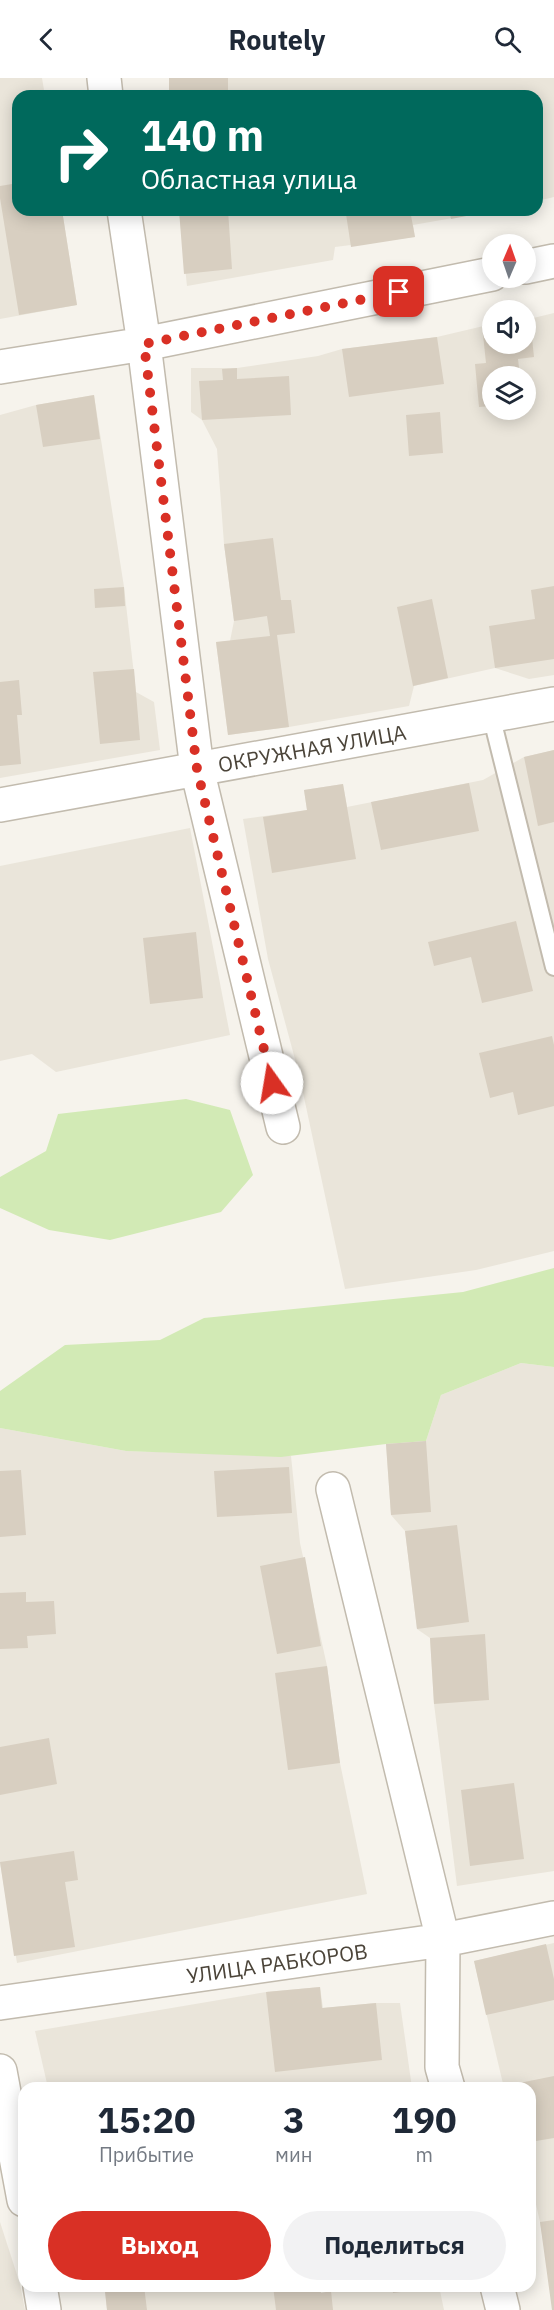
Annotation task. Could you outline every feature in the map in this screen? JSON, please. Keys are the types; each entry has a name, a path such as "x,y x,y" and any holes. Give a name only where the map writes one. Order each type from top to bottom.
{"street":[{"path":"125,216 144,344 197,769 283,1127"},
{"path":"536,265 554,261"},
{"path":"0,367 144,344 482,276"},
{"name":"ОКРУЖНАЯ УЛИЦА","path":"0,805 554,704"},
{"path":"333,1489 443,1940 442,2067 446,2082"},
{"name":"УЛИЦА РАБКОРОВ","path":"0,2003 443,1940 554,1918"},
{"path":"0,2071 18,2168"},
{"path":"41,2292 44,2310"},
{"path":"498,2292 503,2310"}],"lane":[{"path":"491,715 554,967"}],"shaded area":[{"path":"0,78 42,78 44,90 12,90 12,216 63,216 77,305 0,319"},
{"path":"169,78 554,78 554,197 543,200 543,90 169,90"},
{"path":"180,216 464,216 413,225 415,237 335,247 333,260 187,286"},
{"path":"554,313 554,675 529,679 495,668 414,686 409,706 228,735 216,642 230,641 234,621 224,544 217,449 202,420 191,412 191,368 237,368 318,356 342,349 437,337 482,326 482,354 536,354 536,317"},
{"path":"94,395 124,587 136,692 154,702 160,750 0,778 0,415 36,405"},
{"path":"554,750 554,1251 476,1270 345,1289 299,1074 268,959 243,819 307,810 304,790 343,784 347,807 483,780 524,757"},
{"path":"190,828 230,1035 56,1072 32,1054 0,1061 0,866"},
{"path":"521,1363 554,1367 554,1871 457,1886 434,1704 430,1638 417,1629 405,1531 391,1515 386,1444 426,1441 441,1395"},
{"path":"0,1428 126,1451 291,1456 300,1543 327,1666 340,1763 367,1894 17,1963 0,1863"},
{"path":"554,1943 554,2310 536,2204 536,2082 503,2082 474,1961"},
{"path":"320,1987 323,2008 400,2003 411,2082 47,2082 35,2031 266,1992"},
{"path":"0,2222 18,2278 18,2292 22,2292 25,2310 0,2310"},
{"path":"105,2292 440,2292 444,2310 107,2310"}],"green space":[{"path":"186,1099 230,1110 253,1175 221,1212 110,1240 49,1230 0,1208 0,1177 46,1151 58,1114"},
{"path":"554,1268 554,1367 521,1363 441,1395 426,1441 281,1457 126,1451 0,1428 0,1391 65,1345 160,1340 204,1318 463,1292"}],"building":[{"path":"169,78 228,78 228,90 169,90"},
{"path":"12,184 12,216 63,216 77,305 19,315 0,186"},
{"path":"179,216 228,216 232,269 184,274"},
{"path":"346,216 411,216 415,237 351,247"},
{"path":"450,216 466,216 451,219"},
{"path":"437,337 444,384 349,397 342,349"},
{"path":"485,354 534,354 534,357 518,359 519,366 482,366 482,407 479,407 475,364 486,363"},
{"path":"237,368 237,379 289,376 291,415 202,420 199,381 223,380 222,369"},
{"path":"94,395 100,439 43,447 36,405"},
{"path":"440,412 443,453 409,456 406,415"},
{"path":"273,538 281,600 291,600 295,633 277,635 289,727 228,735 216,642 270,636 267,616 234,621 224,544"},
{"path":"554,586 554,659 495,668 489,626 535,619 531,590"},
{"path":"124,587 125,606 95,608 94,589"},
{"path":"432,599 448,678 413,686 397,607"},
{"path":"134,669 140,740 100,744 93,672"},
{"path":"19,680 22,715 17,715 21,764 0,766 0,682"},
{"path":"554,750 554,822 538,826 524,757"},
{"path":"469,783 479,831 381,850 371,802"},
{"path":"343,784 356,859 272,873 263,817 307,810 304,790"},
{"path":"516,921 533,991 482,1003 471,957 434,966 428,942"},
{"path":"196,932 203,998 150,1004 143,938"},
{"path":"552,1036 554,1106 518,1115 513,1092 490,1098 479,1053"},
{"path":"426,1441 431,1512 391,1515 386,1444"},
{"path":"289,1467 292,1513 217,1517 214,1471"},
{"path":"21,1470 26,1535 0,1537 0,1471"},
{"path":"457,1525 469,1622 417,1629 405,1531"},
{"path":"305,1557 321,1646 277,1654 260,1566"},
{"path":"26,1592 26,1602 54,1601 56,1634 27,1636 28,1648 0,1649 0,1593"},
{"path":"485,1634 489,1700 434,1704 430,1638"},
{"path":"327,1666 340,1763 288,1770 275,1673"},
{"path":"49,1738 57,1784 0,1795 0,1747"},
{"path":"514,1783 524,1859 470,1866 461,1790"},
{"path":"74,1851 78,1880 65,1882 75,1947 14,1956 0,1862"},
{"path":"546,1944 554,1979 554,2000 486,2015 474,1961"},
{"path":"320,1987 322,2008 376,2003 382,2060 275,2072 266,1992"},
{"path":"554,2076 554,2138 536,2141 536,2082 524,2082"},
{"path":"554,2220 554,2310 552,2310 540,2222"},
{"path":"105,2292 145,2292 147,2310 107,2310"},
{"path":"274,2292 331,2292 333,2310 276,2310"}],"route":[{"path":"272,1083 197,769 144,344 399,292"}]}
